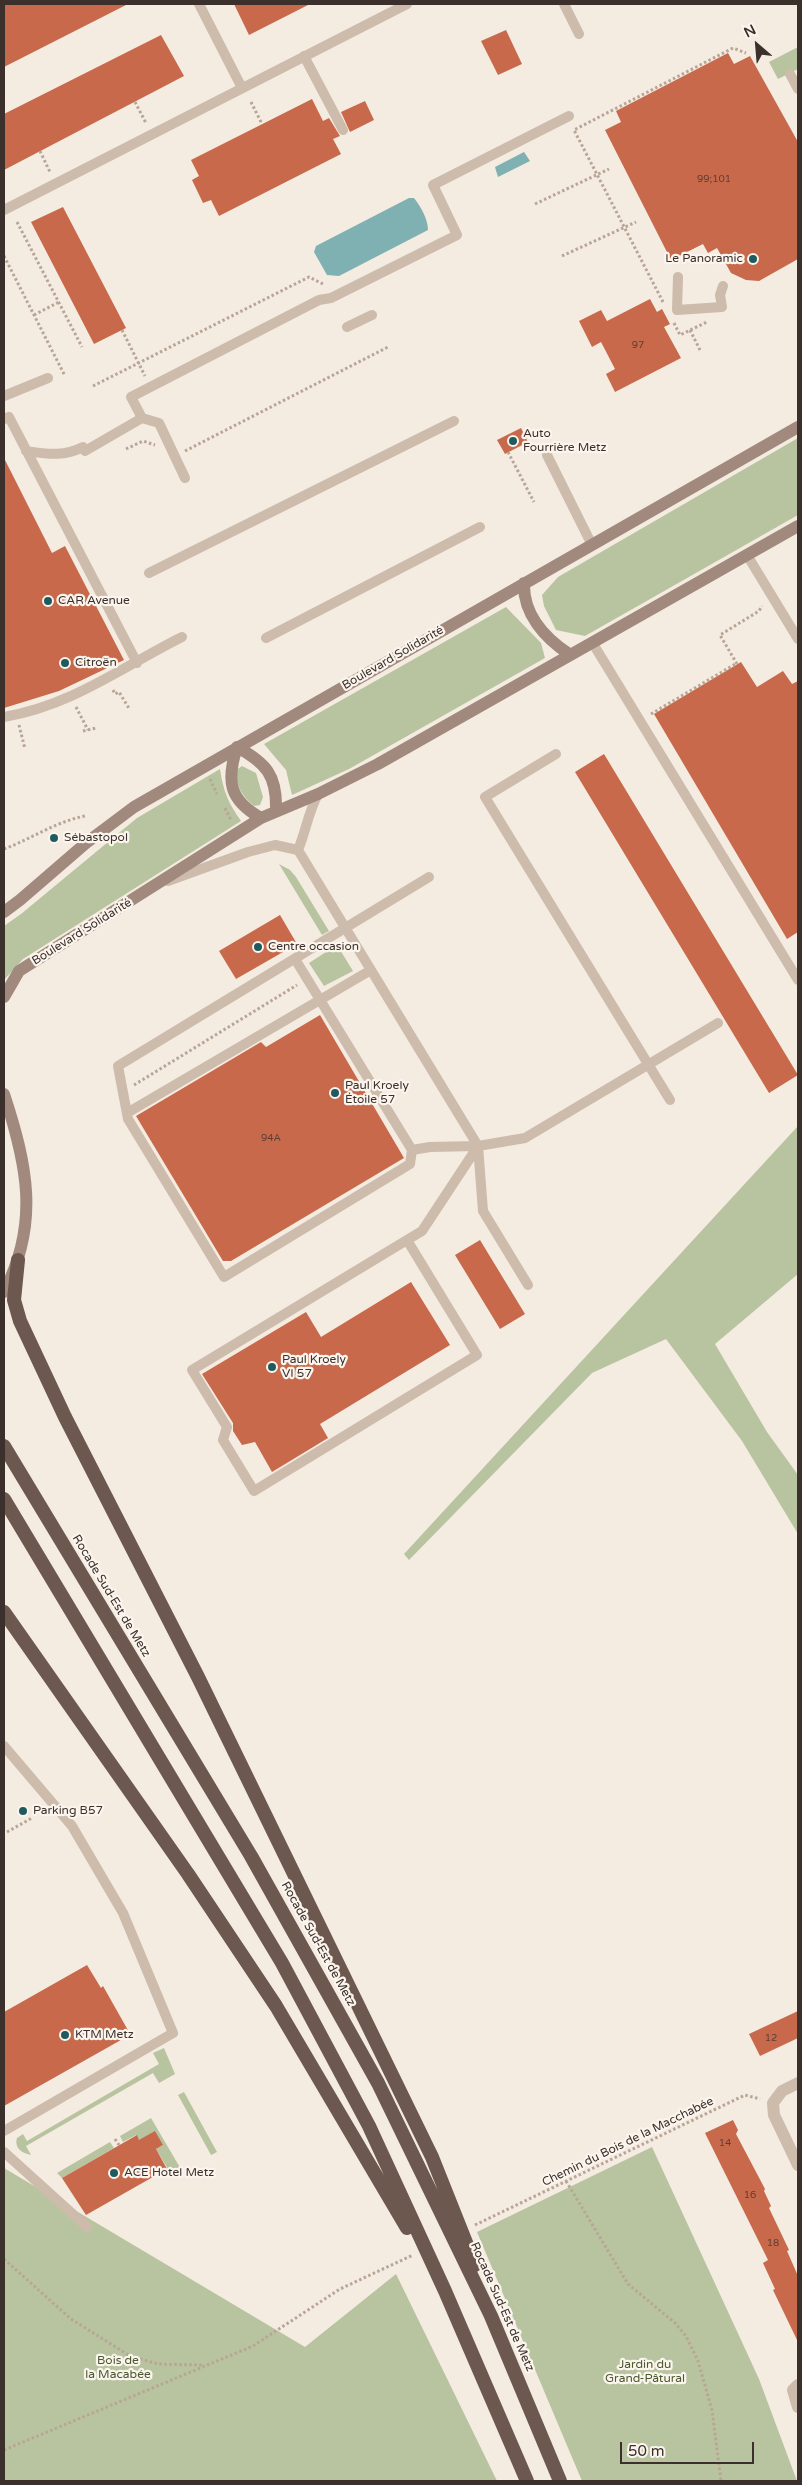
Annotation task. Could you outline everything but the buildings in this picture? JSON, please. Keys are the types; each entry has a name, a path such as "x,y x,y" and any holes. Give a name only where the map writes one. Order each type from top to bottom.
{"highway":[{"path":"18,1260 14,1300 20,1321 65,1417 198,1677 432,2157 470,2250 491,2316"},
{"name":"Rocade Sud-Est de Metz","path":"4,1446 252,1856 378,2083 491,2316 560,2481"},
{"path":"4,1499 282,1963 370,2126 528,2481"},
{"path":"4,1612 183,1866 276,2006 445,2291"}],"main road":[{"name":"Boulevard Solidarité","path":"4,912 86,843 134,807 798,427"},
{"name":"Boulevard Solidarité","path":"4,997 19,971 261,818 276,810 318,794 378,764 569,654 798,526"},
{"path":"524,583 524,596 534,620 551,642 569,654"},
{"path":"261,818 245,809 237,800 232,788 230,768 237,747 265,766 276,790 276,810"},
{"path":"4,1094 20,1142 25,1171 24,1231 18,1260 4,1292"}],"street":[{"path":"798,2083 782,2091 773,2103 774,2115 798,2165"},
{"path":"798,2385 793,2390 798,2407"}],"lane":[{"path":"199,4 242,88"},
{"path":"4,210 407,4"},
{"path":"564,4 579,34"},
{"path":"304,56 343,130"},
{"path":"790,74 798,89"},
{"path":"185,478 159,423 142,418 131,397 319,300 331,298 457,235 433,186 569,116"},
{"path":"678,277 677,310 722,307 720,295 723,286"},
{"path":"347,327 372,315"},
{"path":"4,396 25,385 48,378"},
{"path":"4,419 9,417 136,663"},
{"path":"26,451 58,455 70,453 118,434 142,418"},
{"path":"149,573 454,421"},
{"path":"547,455 592,544"},
{"path":"266,638 480,527"},
{"path":"747,555 798,639"},
{"path":"4,717 44,706 108,680 182,637"},
{"path":"592,642 798,980"},
{"path":"556,754 485,797 670,1100"},
{"path":"298,850 306,832 307,818 318,794"},
{"path":"155,886 248,852 275,846 298,850 478,1146 483,1211 528,1284"},
{"path":"295,959 412,1150 410,1164 224,1277 128,1119 118,1066 429,877"},
{"path":"127,1113 371,970"},
{"path":"412,1150 430,1147 478,1146 524,1138 718,1023"},
{"path":"407,1240 477,1355 254,1491 223,1440 227,1427 192,1370 407,1240 422,1231 478,1146"},
{"path":"4,1746 72,1826 123,1913 173,2033 4,2131"},
{"path":"4,2152 87,2227"}],"path":[{"path":"668,310 574,130 733,48 746,53"},
{"path":"135,102 146,124"},
{"path":"251,102 262,124"},
{"path":"40,151 50,172"},
{"path":"535,204 609,169"},
{"path":"17,222 82,347"},
{"path":"562,256 590,241 602,239 636,222"},
{"path":"4,256 65,376"},
{"path":"93,386 309,277 342,292"},
{"path":"34,315 58,302"},
{"path":"672,319 680,336 715,318"},
{"path":"122,330 150,387"},
{"path":"690,330 700,350"},
{"path":"126,450 143,441 182,452 388,347"},
{"path":"508,452 534,502"},
{"path":"640,720 737,663 720,635 759,611 762,607 762,601"},
{"path":"108,680 115,694 119,692 130,710"},
{"path":"83,731 96,728"},
{"path":"4,849 23,842 44,830 85,816"},
{"path":"123,1091 308,979"},
{"path":"7,1832 32,1818"},
{"name":"Chemin du Bois de la Macchabée","path":"491,2217 745,2094 773,2103"},
{"path":"115,2139 119,2145"},
{"path":"566,2181 628,2284 675,2323 686,2336 698,2361 712,2410 721,2481"},
{"path":"4,2259 71,2319 130,2356 158,2364 205,2365"},
{"path":"4,2450 253,2346 340,2289 397,2263"}],"green space":[{"path":"798,47 798,69 778,79 769,62"},
{"path":"798,438 798,515 585,636 556,630 544,606 542,595 558,577"},
{"path":"506,607 541,643 545,658 349,769 292,795 286,770 264,744"},
{"path":"242,766 256,773 263,797 260,805 254,806 246,799 237,782 235,771"},
{"path":"220,769 227,797 241,821 23,959 4,980 4,926 137,818"},
{"path":"279,864 290,870 296,877 329,931 322,935"},
{"path":"337,945 353,971 324,986 309,963"},
{"path":"798,1126 798,1274 715,1344 767,1432 798,1475 798,1534 742,1441 666,1339 592,1373 409,1560 404,1554"},
{"path":"164,2048 175,2074 159,2083 153,2073 26,2146 31,2155 18,2147 17,2138 23,2134 27,2141 159,2064 153,2053"},
{"path":"184,2092 217,2152 211,2155 178,2095"},
{"path":"151,2118 182,2171 172,2176 156,2149 163,2145 139,2140 136,2135 123,2142 120,2136"},
{"path":"110,2142 114,2148 62,2178 57,2173"},
{"name":"Jardin du Grand-Pâtural","path":"652,2147 759,2379 797,2481 582,2481 477,2232"},
{"name":"Bois de la Macabée","path":"4,2168 305,2347 396,2274 497,2481 4,2481"}],"water":[{"path":"524,152 530,161 498,177 495,167"},
{"path":"409,198 414,198 422,209 428,230 339,276 327,275 314,252 316,246"}],"place":[{"name":"Le Panoramic","path":"753,259"},
{"name":"Auto Fourrière Metz","path":"513,441"},
{"name":"CAR Avenue","path":"48,601"},
{"name":"Citroën","path":"65,663"},
{"name":"Sébastopol","path":"54,838"},
{"name":"Centre occasion","path":"258,947"},
{"name":"Paul Kroely Étoile 57","path":"335,1093"},
{"name":"Paul Kroely VI 57","path":"272,1367"},
{"name":"Parking B57","path":"23,1811"},
{"name":"KTM Metz","path":"65,2035"},
{"name":"ACE Hotel Metz","path":"114,2173"}]}
